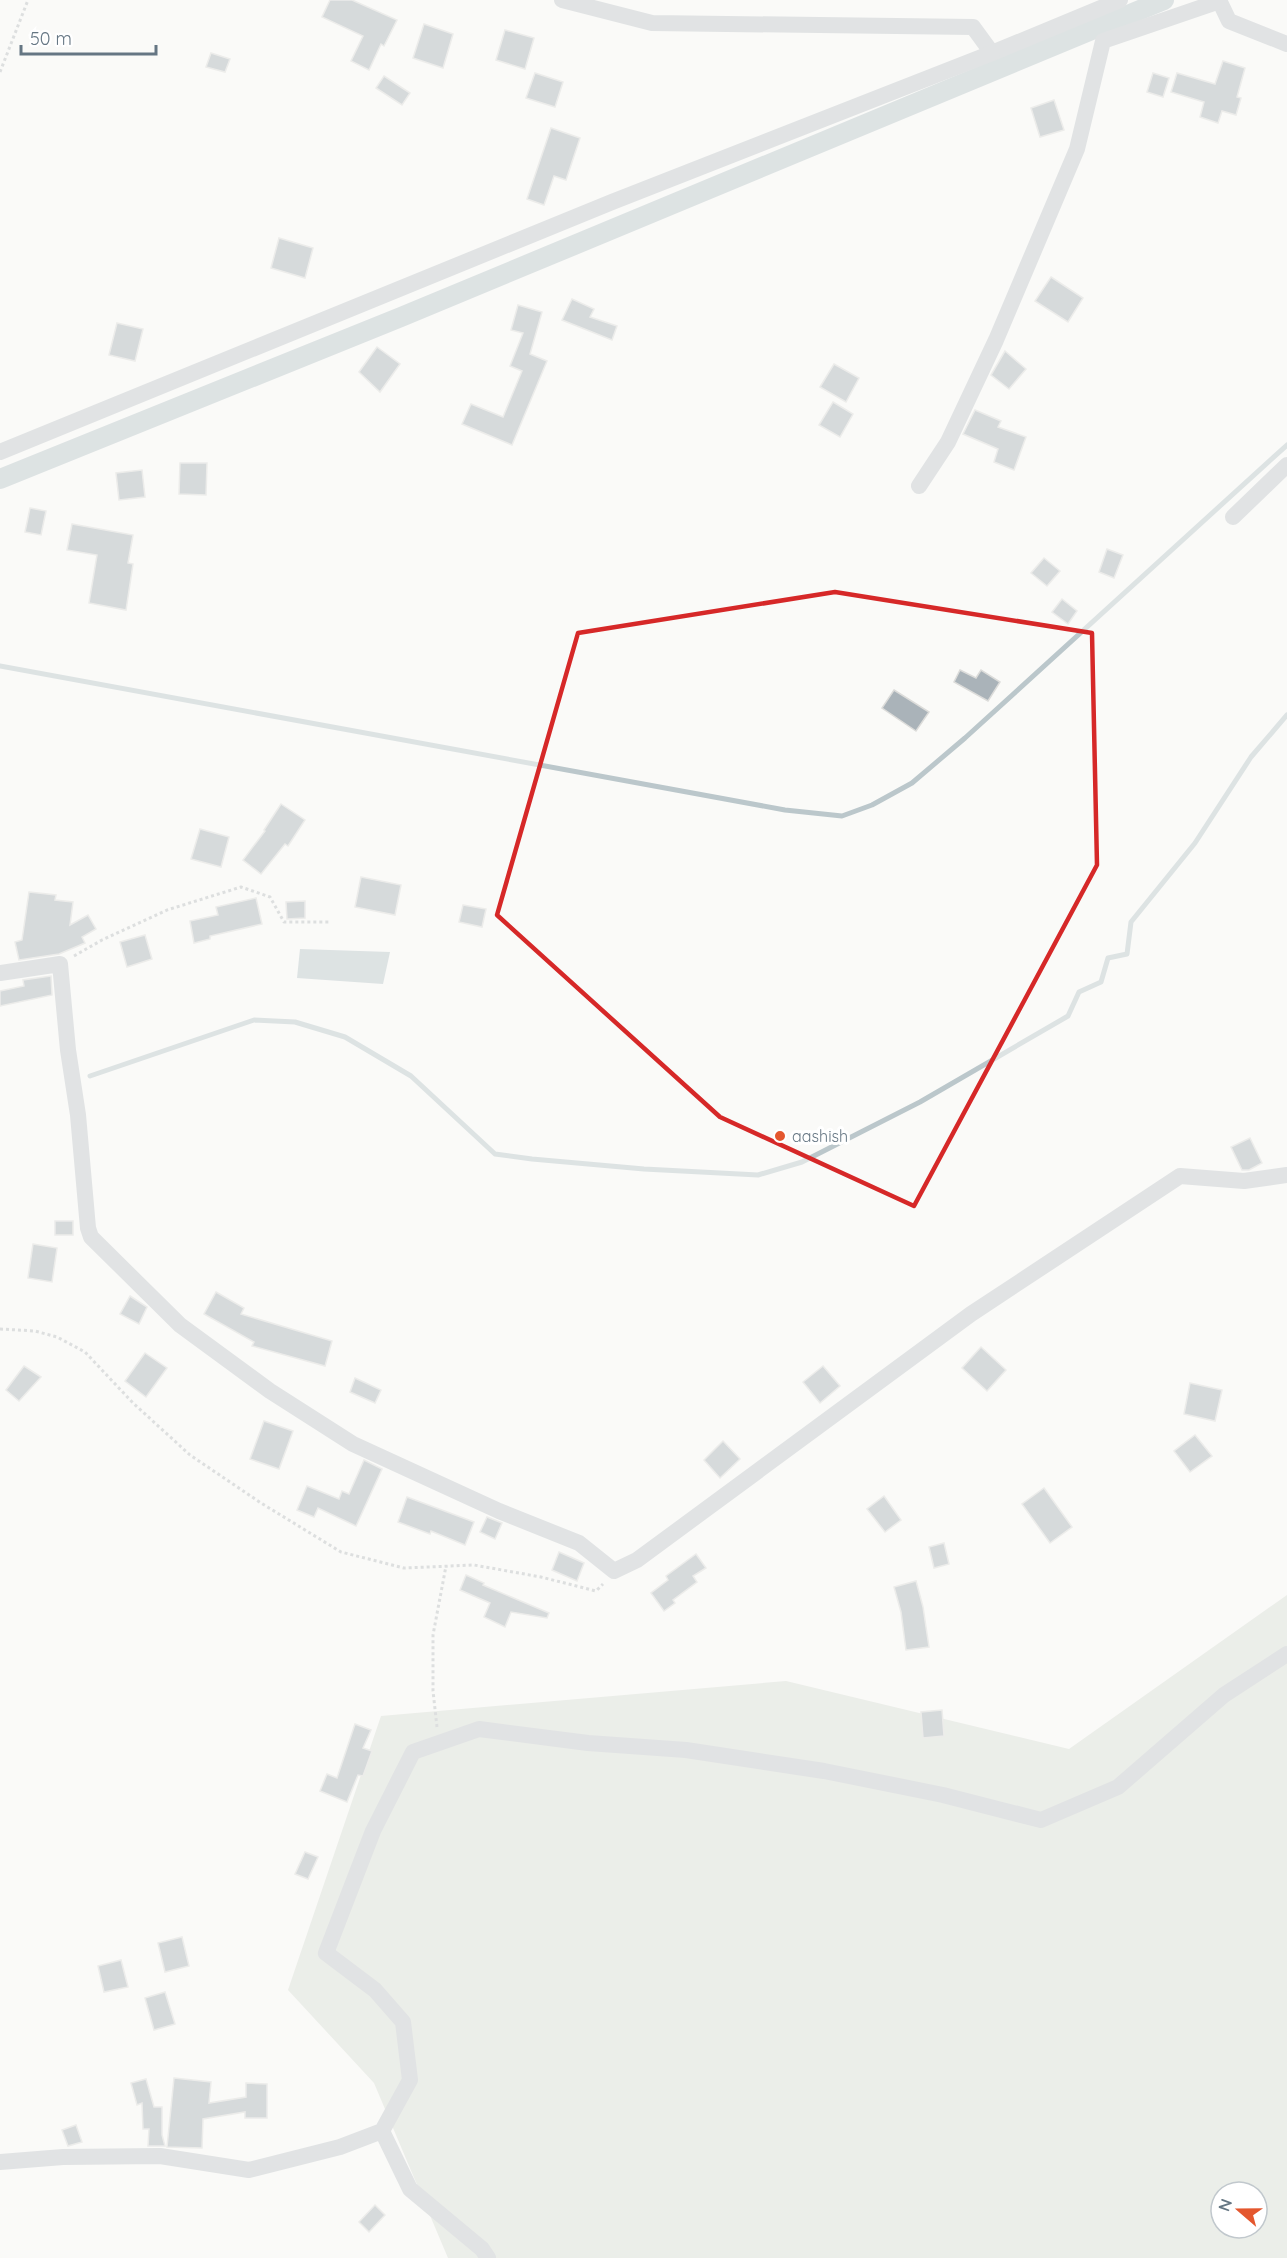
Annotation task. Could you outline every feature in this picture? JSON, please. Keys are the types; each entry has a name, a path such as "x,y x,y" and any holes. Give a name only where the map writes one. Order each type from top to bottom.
{"street":[{"path":"562,0 652,23 974,27 992,53"},
{"path":"0,452 602,206 992,53 1120,0"},
{"path":"919,486 948,442 996,340 1077,149 1103,41 1220,0 1228,21 1287,44"},
{"path":"1233,517 1287,465"},
{"path":"0,973 60,964 91,1237 180,1325 270,1391 353,1444 499,1511 579,1543 614,1571 637,1560 970,1314 1180,1176 1245,1181 1287,1175"},
{"path":"0,2162 63,2157 160,2156 249,2170 340,2147 382,2131 410,2080 403,2022 375,1990 326,1953 373,1831 413,1752 479,1729 588,1743 686,1750 824,1771 944,1796 1041,1820 1118,1787 1224,1695 1287,1654"},
{"path":"382,2131 410,2189 482,2249 488,2258"}],"path":[{"path":"0,72 28,0"},
{"path":"60,964 102,940 167,910 241,887 270,897 284,922 330,922"},
{"path":"0,1329 35,1331 57,1336 85,1352 134,1403 190,1455 261,1503 341,1552 404,1568 474,1565 541,1577 596,1591 614,1571"},
{"path":"438,1743 433,1690 434,1635 446,1566"}],"highlighted area":[{"path":"835,592 1092,633 1097,865 914,1206 720,1117 497,915 578,633"}],"shaded area":[{"path":"300,949 390,952 383,984 297,978"},
{"path":"1287,1595 1287,2258 448,2258 374,2083 288,1990 381,1716 786,1681 1069,1749"}],"building":[{"path":"330,0 352,0 397,20 384,46 381,44 369,70 351,61 363,36 322,17"},
{"path":"424,24 453,34 443,68 413,58"},
{"path":"505,30 534,38 525,69 496,60"},
{"path":"211,53 230,59 225,72 206,67"},
{"path":"1223,61 1245,68 1237,97 1241,98 1236,115 1222,111 1218,123 1200,117 1204,102 1171,92 1177,73 1215,84"},
{"path":"535,73 563,82 555,107 526,98"},
{"path":"1153,73 1169,78 1163,97 1147,92"},
{"path":"384,76 410,93 402,105 376,88"},
{"path":"1054,100 1064,130 1040,137 1031,108"},
{"path":"551,128 580,138 566,180 554,176 544,205 527,199"},
{"path":"279,238 313,248 305,278 271,268"},
{"path":"1051,277 1083,298 1068,322 1035,301"},
{"path":"572,299 594,309 590,317 617,326 612,340 562,320"},
{"path":"518,305 542,312 530,354 547,361 512,445 462,424 471,404 503,417 522,371 510,366 523,333 511,330"},
{"path":"117,323 143,329 135,361 109,355"},
{"path":"377,347 400,364 380,392 359,372"},
{"path":"1005,351 1026,369 1009,389 991,375"},
{"path":"834,364 859,378 846,402 820,387"},
{"path":"833,402 853,414 840,437 819,425"},
{"path":"975,410 1001,421 998,427 1026,437 1014,470 994,462 998,449 963,434"},
{"path":"180,463 207,463 206,495 179,494"},
{"path":"142,470 145,497 119,500 116,473"},
{"path":"30,508 46,511 41,535 25,532"},
{"path":"72,524 133,535 128,563 133,564 126,610 89,603 97,555 67,550"},
{"path":"1107,549 1123,555 1114,578 1099,572"},
{"path":"1044,558 1060,571 1047,586 1031,573"},
{"path":"1062,599 1077,611 1068,624 1052,612"},
{"path":"960,670 976,678 981,670 1000,682 988,701 954,682"},
{"path":"894,690 929,712 916,731 882,708"},
{"path":"281,804 305,820 288,846 285,844 261,874 243,860 265,831"},
{"path":"200,829 229,837 221,867 191,859"},
{"path":"361,877 401,885 395,915 355,907"},
{"path":"29,892 56,895 55,900 73,902 70,925 88,915 96,929 82,937 85,943 59,954 19,960 15,942 22,940"},
{"path":"256,898 262,924 210,936 210,939 194,943 190,921 218,915 216,907"},
{"path":"305,901 305,918 287,919 286,902"},
{"path":"463,905 486,909 482,927 459,922"},
{"path":"145,935 152,959 127,967 120,942"},
{"path":"51,976 52,995 0,1006 0,991 24,986 23,980"},
{"path":"1250,1138 1262,1163 1249,1170 1242,1170 1231,1147"},
{"path":"55,1221 73,1221 73,1235 55,1235"},
{"path":"33,1244 57,1248 52,1282 28,1278"},
{"path":"216,1292 244,1308 241,1314 332,1341 325,1366 252,1346 254,1342 204,1314"},
{"path":"130,1296 147,1307 139,1324 120,1314"},
{"path":"981,1347 1006,1370 987,1391 962,1368"},
{"path":"145,1353 167,1368 146,1397 125,1381"},
{"path":"24,1366 41,1377 19,1401 6,1390"},
{"path":"823,1366 840,1386 820,1403 803,1382"},
{"path":"355,1378 381,1390 375,1403 350,1392"},
{"path":"1190,1383 1222,1390 1215,1421 1184,1414"},
{"path":"264,1421 293,1431 279,1469 250,1459"},
{"path":"1195,1435 1212,1456 1190,1472 1174,1451"},
{"path":"723,1441 740,1459 720,1478 704,1460"},
{"path":"364,1460 382,1469 356,1526 318,1508 314,1517 297,1510 307,1486 339,1499 342,1491 349,1494"},
{"path":"1044,1488 1072,1527 1050,1543 1022,1504"},
{"path":"884,1496 901,1520 885,1532 867,1509"},
{"path":"407,1497 474,1522 465,1545 431,1531 430,1534 398,1522"},
{"path":"487,1517 502,1523 495,1539 480,1532"},
{"path":"944,1543 949,1564 934,1568 929,1547"},
{"path":"559,1552 584,1563 577,1581 552,1570"},
{"path":"696,1554 706,1568 693,1576 697,1582 673,1600 675,1603 664,1611 651,1593 668,1580 666,1576"},
{"path":"466,1575 484,1583 483,1585 549,1613 547,1618 511,1612 505,1627 484,1617 490,1603 460,1590"},
{"path":"916,1581 923,1607 929,1647 906,1650 901,1612 894,1587"},
{"path":"942,1710 944,1736 923,1738 921,1712"},
{"path":"355,1724 371,1730 363,1748 372,1751 363,1776 358,1775 347,1802 320,1791 327,1774 337,1778"},
{"path":"305,1852 318,1857 308,1879 295,1874"},
{"path":"182,1937 189,1966 165,1972 158,1943"},
{"path":"121,1960 128,1987 104,1992 98,1966"},
{"path":"165,1992 175,2024 154,2030 145,1998"},
{"path":"174,2078 211,2082 209,2103 246,2097 246,2083 267,2084 267,2118 245,2118 245,2112 203,2119 202,2148 167,2147"},
{"path":"146,2079 154,2107 162,2107 162,2135 165,2146 148,2146 149,2129 143,2129 142,2103 137,2105 131,2083"},
{"path":"76,2125 82,2142 68,2146 62,2130"},
{"path":"375,2205 385,2215 369,2232 359,2222"}],"waterway":[{"path":"0,479 401,317 1164,0"},
{"path":"0,666 785,810 842,816 872,805 912,783 965,738 1287,445"},
{"path":"90,1076 254,1020 295,1022 345,1037 411,1076 495,1154 644,1169 758,1175 802,1162 920,1102 1068,1016 1079,992 1101,982 1108,958 1127,954 1131,922 1195,843 1251,757 1287,715"}],"place":[{"name":"aashish","path":"780,1136"}]}
